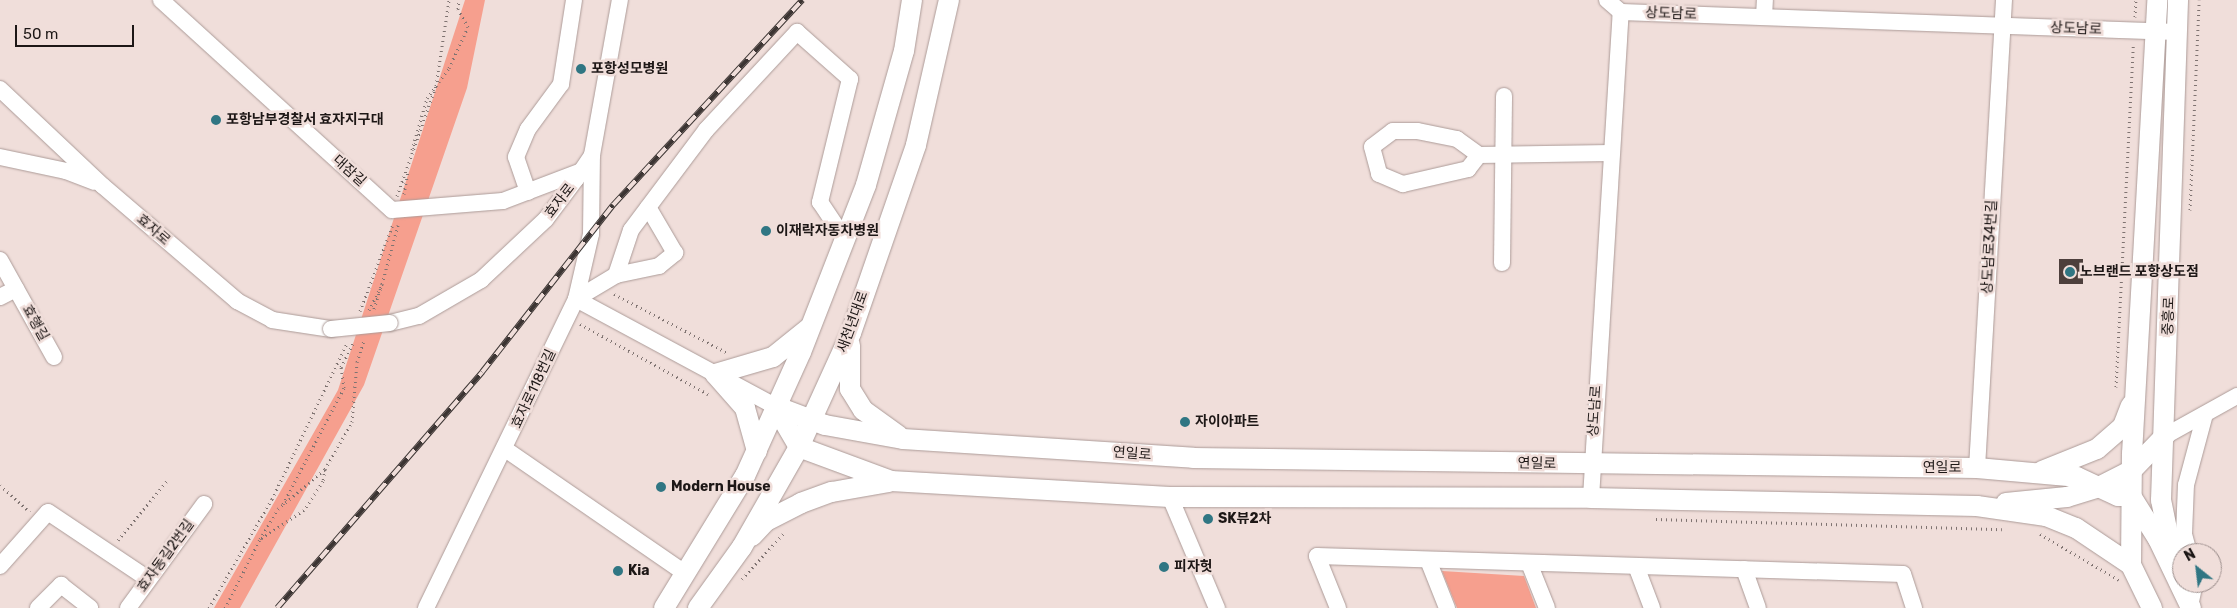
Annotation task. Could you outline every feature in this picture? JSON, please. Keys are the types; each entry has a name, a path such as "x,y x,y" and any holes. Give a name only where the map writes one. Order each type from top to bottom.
{"main road":[{"name":"중흥로","path":"2131,565 2132,470 2157,0"},
{"name":"중흥로","path":"2172,559 2161,500 2165,436 2178,0"},
{"name":"새천년대로","path":"698,608 742,547 799,447 813,421 851,333 916,145 948,5"},
{"path":"664,608 686,574 757,451 808,329 866,185 911,9"},
{"path":"757,451 745,408 715,374 773,357 808,329"},
{"path":"851,333 850,389 863,410 903,439"},
{"path":"2038,472 2097,449 2122,426 2137,389"},
{"path":"775,406 799,447 891,481"},
{"name":"연일로","path":"775,406 813,421 903,439 1193,458 1591,465 1977,468 2077,477 2099,487 2131,496"},
{"path":"742,547 766,521 801,503 832,492 891,481 1170,497 1591,498 1977,506 2067,497 2099,487 2132,470 2165,436"},
{"path":"2131,496 2172,567"},
{"path":"1977,506 2046,516 2076,528 2131,565 2152,608"},
{"path":"2184,593 2190,607"}],"street":[{"name":"대잠길","path":"161,0 392,210 401,210"},
{"path":"528,192 516,157 528,129 561,84 574,0"},
{"name":"효자로","path":"0,89 103,186 237,301 272,320 330,329 390,323 419,316 481,280 546,219 582,171 592,156 620,0"},
{"path":"1607,0 1621,12"},
{"path":"1764,17 1765,0"},
{"name":"상도남로34번길","path":"1977,468 2004,0"},
{"name":"상도남로","path":"1591,498 1591,465 1621,12 2178,32"},
{"path":"616,275 631,230 648,207 706,130 797,32 850,79 820,202 844,238"},
{"path":"1502,263 1504,96"},
{"path":"1479,155 1468,169 1404,184 1379,174 1372,147 1393,130 1417,130 1457,139 1479,155 1612,153"},
{"path":"0,156 66,171 103,186"},
{"name":"효자로118번길","path":"426,608 576,300 591,234 592,156"},
{"path":"401,210 504,201 582,171"},
{"path":"648,207 675,253 659,266 616,275 576,300 775,406"},
{"name":"효행길","path":"0,260 54,357"},
{"name":"효행길","path":"0,297 16,288"},
{"path":"2165,436 2237,396"},
{"path":"2186,543 2184,534 2186,485 2205,414"},
{"path":"505,449 686,574"},
{"path":"1170,497 1216,608"},
{"name":"효자동길2번길","path":"128,608 204,504"},
{"path":"0,566 44,516 108,552 148,579"},
{"path":"1338,608 1318,556 1903,574 1914,608"},
{"path":"1428,560 1447,608"},
{"path":"1529,563 1547,608"},
{"path":"1636,566 1652,608"},
{"path":"1744,569 1758,608"},
{"path":"38,608 61,585 90,608"},
{"path":"2190,607 2193,593"}],"path":[{"path":"370,319 382,284 401,210 414,140 427,98 449,68 468,27 458,9 459,0"},
{"path":"2116,387 2136,0"},
{"path":"2190,216 2199,0"},
{"path":"365,318 382,284"},
{"path":"598,286 749,364"},
{"path":"567,318 712,396"},
{"path":"225,608 260,539 283,504 344,388 341,367 357,334"},
{"path":"283,504 325,469 352,422 357,362 365,336"},
{"path":"260,539 304,510 323,481 325,469"},
{"path":"108,552 167,481"},
{"path":"0,485 44,516"},
{"path":"1648,518 2012,529"},
{"path":"2032,530 2120,581 2124,590"},
{"path":"736,586 789,531"}],"shaded area":[{"path":"465,0 485,0 467,88 364,385 240,608 214,608 338,390"},
{"path":"1442,571 1524,576 1536,608 1457,608"}],"building":[{"name":"노브랜드 포항상도점","path":"2059,259 2083,259 2083,284 2059,284"}],"railway":[{"path":"277,608 482,372 613,205 802,0"}],"place":[{"name":"포항성모병원","path":"581,69"},
{"name":"포항남부경찰서 효자지구대","path":"216,120"},
{"name":"이재락자동차병원","path":"766,231"},
{"name":"노브랜드 포항상도점","path":"2070,272"},
{"name":"자이아파트","path":"1185,422"},
{"name":"Modern House","path":"661,487"},
{"name":"SK뷰2차","path":"1208,519"},
{"name":"피자헛","path":"1164,567"},
{"name":"Kia","path":"618,571"}]}
